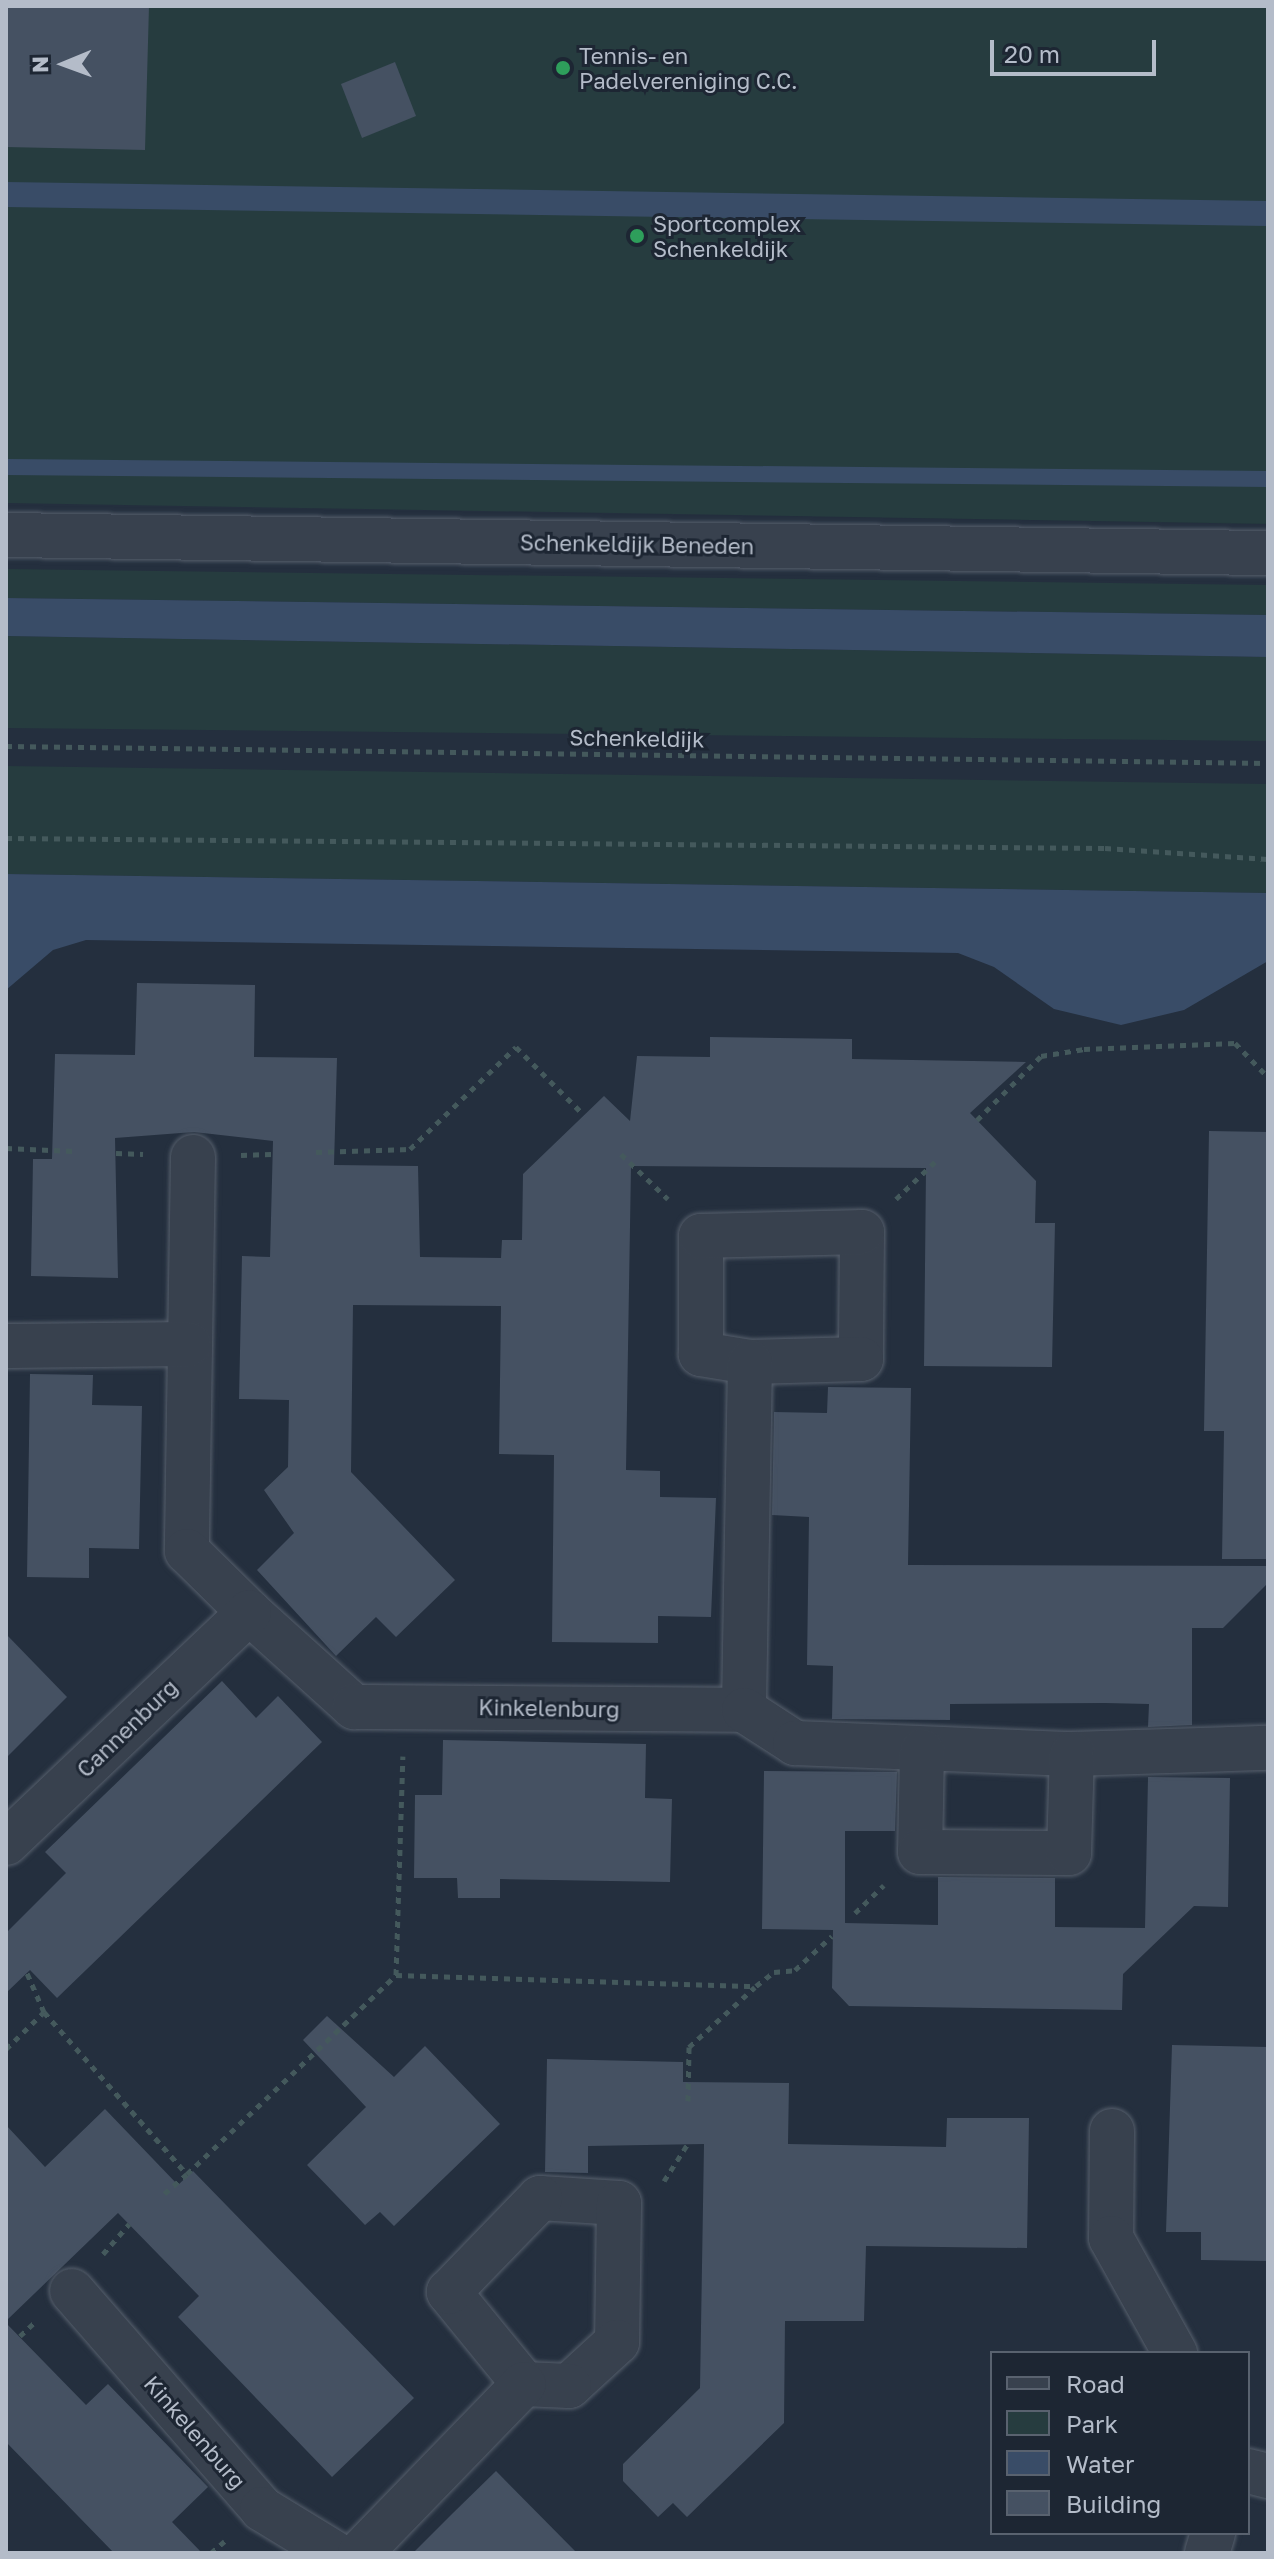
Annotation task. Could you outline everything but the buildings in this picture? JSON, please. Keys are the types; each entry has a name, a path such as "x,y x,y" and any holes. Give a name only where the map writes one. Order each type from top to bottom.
{"street":[{"name":"Schenkeldijk Beneden","path":"6,535 1268,553"},
{"path":"193,1157 187,1551 249,1612"},
{"path":"862,1232 861,1359 750,1362 701,1354 701,1236 862,1232"},
{"path":"6,1346 189,1344"},
{"path":"750,1362 744,1710 795,1743 922,1751 1072,1754 1268,1748"},
{"name":"Kinkelenburg","path":"249,1612 354,1707 744,1710"},
{"name":"Cannenburg","path":"6,1843 249,1612"},
{"path":"922,1751 920,1852 1069,1853 1072,1754"},
{"path":"1112,2131 1111,2238 1174,2351"},
{"path":"360,2553 524,2384 569,2386 617,2342 619,2203 540,2198 449,2292 524,2384"},
{"name":"Kinkelenburg","path":"72,2291 262,2509 334,2553"}],"path":[{"name":"Schenkeldijk","path":"6,746 1268,763"},
{"path":"6,838 1105,848 1268,859"},
{"path":"977,1120 1041,1056 1084,1049 1235,1043 1268,1077"},
{"path":"316,1152 410,1149 516,1047 584,1115"},
{"path":"6,1148 73,1151"},
{"path":"621,1154 701,1236"},
{"path":"162,2196 396,1975 404,1707"},
{"path":"688,2101 689,2047 774,1972 795,1970 832,1936"},
{"path":"27,1973 44,2012 187,2174"},
{"path":"396,1975 756,1986"},
{"path":"6,2049 44,2012"}],"green space":[{"name":"Sportcomplex Schenkeldijk","path":"6,6 1268,6 1268,524 6,503"},
{"path":"6,569 1268,585 1268,615 6,598"},
{"path":"6,636 1268,657 1268,741 6,728"},
{"path":"6,766 1268,784 1268,893 6,874"}],"water":[{"path":"6,182 1268,201 1268,226 6,207"},
{"path":"6,598 1268,615 1268,657 6,636"},
{"path":"6,874 1268,893 1268,961 1184,1010 1121,1025 1054,1009 994,967 958,953 86,940 53,950 6,990"}],"waterway":[{"path":"6,467 1268,479"}],"place":[{"name":"Tennis- en Padelvereniging C.C.","path":"563,68"},
{"name":"Sportcomplex Schenkeldijk","path":"637,236"}]}
